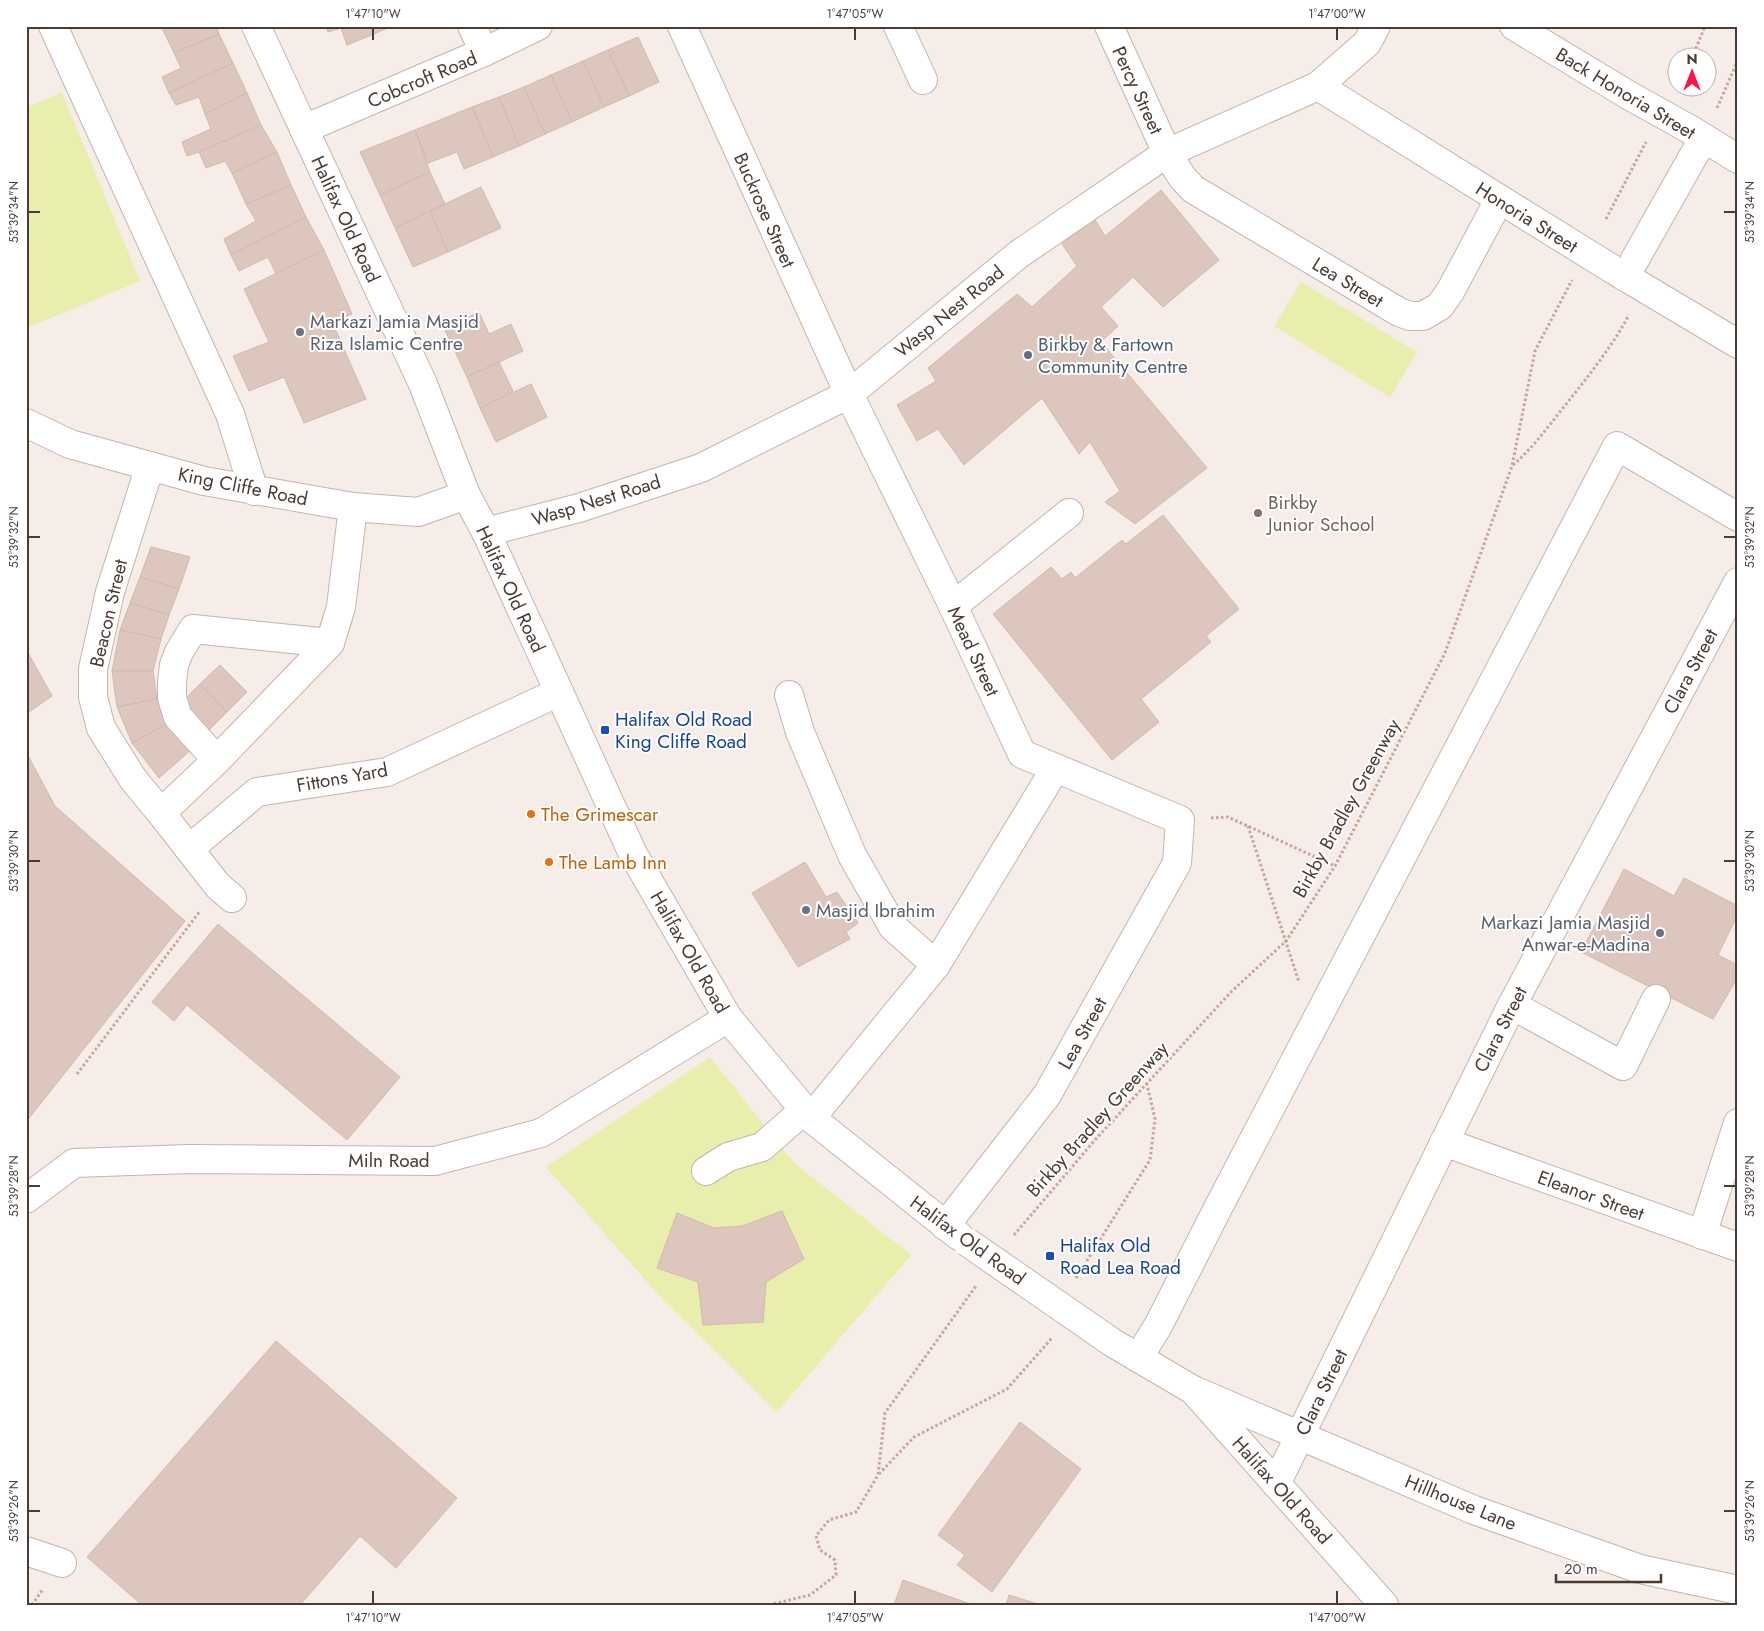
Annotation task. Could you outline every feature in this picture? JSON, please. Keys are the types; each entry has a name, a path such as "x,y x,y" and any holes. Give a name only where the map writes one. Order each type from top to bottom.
{"street":[{"path":"53,26 230,414 254,491"},
{"name":"Halifax Old Road","path":"256,26 423,384 466,495 486,532 633,854 728,1018 807,1115 945,1226 1113,1343 1193,1390 1384,1605"},
{"path":"472,26 484,52"},
{"name":"Cobcroft Road","path":"304,130 484,52 538,26"},
{"name":"Buckrose Street","path":"682,26 849,394"},
{"path":"898,26 923,80"},
{"name":"Percy Street","path":"1109,26 1167,153"},
{"name":"Wasp Nest Road","path":"486,532 579,508 701,468 849,394 1018,254 1167,153 1318,86 1367,43 1376,26"},
{"name":"Back Honoria Street","path":"1514,26 1738,159"},
{"name":"Honoria Street","path":"1318,86 1499,200 1738,344"},
{"path":"1628,278 1697,134"},
{"name":"Lea Street","path":"1167,153 1182,177 1194,189 1382,302 1410,316 1423,316 1440,306 1451,290 1499,200"},
{"name":"Mead Street","path":"849,394 953,606 1022,754 1180,820"},
{"name":"King Cliffe Road","path":"26,423 70,444 204,481 254,491 353,507 418,512 466,495"},
{"path":"1138,1358 1158,1326 1229,1186 1617,446 1738,517"},
{"name":"Beacon Street","path":"150,466 110,592 93,669 93,698 101,728 133,779 225,892"},
{"path":"162,813 217,760 330,643 341,607 353,507"},
{"path":"953,606 1069,513"},
{"name":"Clara Street","path":"1276,1484 1512,1005 1738,582"},
{"path":"217,760 178,717 172,698 174,665 179,652 193,629 330,643"},
{"name":"Fittons Yard","path":"189,849 257,792 387,772 559,692"},
{"path":"789,695 800,732 852,855 893,926 936,965"},
{"path":"706,1171 728,1157 762,1147 807,1115 936,965 1055,769"},
{"name":"Lea Street","path":"945,1226 1047,1096 1177,863 1180,820"},
{"path":"1512,1005 1622,1066 1656,999"},
{"name":"Miln Road","path":"26,1199 74,1163 189,1159 435,1162 540,1133 728,1018"},
{"path":"1702,1234 1738,1123"},
{"name":"Eleanor Street","path":"1444,1142 1738,1247"},
{"name":"Hillhouse Lane","path":"1193,1390 1474,1510 1640,1569 1738,1590"},
{"path":"26,1551 62,1563"}],"path":[{"path":"1696,48 1705,26"},
{"path":"1697,134 1738,60"},
{"path":"1606,219 1650,134"},
{"name":"Birkby Bradley Greenway","path":"1023,1223 1095,1140 1231,992 1286,941 1335,866 1445,653 1512,466 1535,351 1574,278"},
{"name":"Birkby Bradley Greenway","path":"1512,466 1528,453 1616,339 1628,278"},
{"path":"1180,820 1228,817 1335,866"},
{"path":"1248,826 1300,985"},
{"path":"77,1074 225,892"},
{"path":"769,1605 810,1595 836,1575 835,1560 820,1550 816,1536 829,1520 856,1512 878,1475 884,1413 970,1294"}],"green space":[{"path":"62,93 140,281 26,328 26,107"},
{"path":"1301,282 1417,352 1390,397 1274,326"},
{"path":"710,1057 795,1164 911,1255 777,1412 663,1300 546,1167"}],"building":[{"path":"161,26 216,26 219,34 174,53"},
{"path":"326,26 371,26 374,34 347,45 341,28 328,32"},
{"path":"371,26 392,26 374,34"},
{"path":"219,34 233,63 169,93 162,77 181,68 174,53"},
{"path":"638,37 659,82 629,96 608,50"},
{"path":"608,50 629,96 604,107 583,61"},
{"path":"583,61 604,107 572,122 551,75"},
{"path":"233,63 247,93 205,114 199,97 176,105 169,93"},
{"path":"551,75 572,122 545,134 524,87"},
{"path":"524,87 545,134 519,146 499,97"},
{"path":"247,93 261,125 187,156 182,142 211,129 205,114"},
{"path":"499,97 519,146 493,157 472,107"},
{"path":"472,107 493,157 464,169 457,152 428,163 415,130"},
{"path":"261,125 277,152 232,173 225,161 206,168 199,152"},
{"path":"415,130 430,172 380,195 360,152"},
{"path":"277,152 291,185 246,204 232,173"},
{"path":"430,172 445,204 395,228 380,195"},
{"path":"291,185 306,217 231,255 224,239 256,221 246,204"},
{"path":"481,187 501,228 448,252 430,211"},
{"name":"Birkby & Fartown Community Centre","path":"1161,190 1219,260 1163,307 1133,277 1101,307 1118,326 1101,342 1207,468 1135,524 1105,502 1120,491 1090,442 1079,454 1042,398 964,465 938,429 917,441 897,405 936,381 928,368 1017,294 1032,307 1077,266 1062,244 1094,218 1105,236"},
{"path":"430,211 448,252 413,267 395,228"},
{"path":"306,217 324,250 276,274 268,257 239,271 231,255"},
{"name":"Markazi Jamia Masjid Riza Islamic Centre","path":"324,250 352,314 332,322 366,399 304,423 284,377 249,391 233,356 269,342 244,289"},
{"path":"479,312 489,334 511,324 523,351 467,377 444,328"},
{"path":"499,362 513,391 480,408 467,377"},
{"path":"531,384 547,417 496,442 480,408"},
{"path":"1163,515 1239,609 1206,636 1211,642 1141,699 1159,722 1112,760 993,614 1051,567 1062,579 1071,572 1075,578 1122,540 1126,544"},
{"path":"151,547 190,557 179,589 140,577"},
{"path":"140,577 179,589 169,615 130,603"},
{"path":"130,603 169,615 161,639 120,630"},
{"path":"120,630 161,639 153,671 112,671"},
{"path":"26,649 52,696 26,714"},
{"path":"220,665 247,692 227,712 200,684"},
{"path":"112,671 153,671 157,699 117,707"},
{"path":"200,684 227,712 208,731 181,703"},
{"path":"157,699 168,723 132,743 117,707"},
{"path":"168,723 193,748 159,778 132,743"},
{"path":"26,752 55,806 185,921 26,1122"},
{"name":"Masjid Ibrahim","path":"805,862 826,897 837,892 858,923 846,932 850,939 798,967 752,893"},
{"name":"Markazi Jamia Masjid Anwar-e-Madina","path":"1624,869 1674,896 1684,878 1738,906 1738,914 1718,955 1738,965 1738,977 1713,1019 1581,952"},
{"path":"218,924 400,1077 347,1140 187,1005 174,1021 152,1002"},
{"path":"782,1211 804,1259 766,1282 763,1322 703,1325 698,1282 657,1268 677,1213 714,1228 742,1226"},
{"path":"276,1341 457,1498 396,1568 360,1536 300,1605 142,1605 87,1557"},
{"path":"1020,1422 1081,1469 992,1592 957,1565 965,1555 938,1535"},
{"path":"903,1580 973,1605 894,1605"},
{"path":"1009,1595 1041,1605 1006,1605"}],"place":[{"name":"Markazi Jamia Masjid Riza Islamic Centre","path":"300,332"},
{"name":"Birkby & Fartown Community Centre","path":"1028,355"},
{"name":"Birkby Junior School","path":"1258,513"},
{"name":"Halifax Old Road King Cliffe Road","path":"605,730"},
{"name":"The Grimescar","path":"531,814"},
{"name":"The Lamb Inn","path":"549,862"},
{"name":"Masjid Ibrahim","path":"806,910"},
{"name":"Markazi Jamia Masjid Anwar-e-Madina","path":"1660,933"},
{"name":"Halifax Old Road Lea Road","path":"1050,1256"}]}
